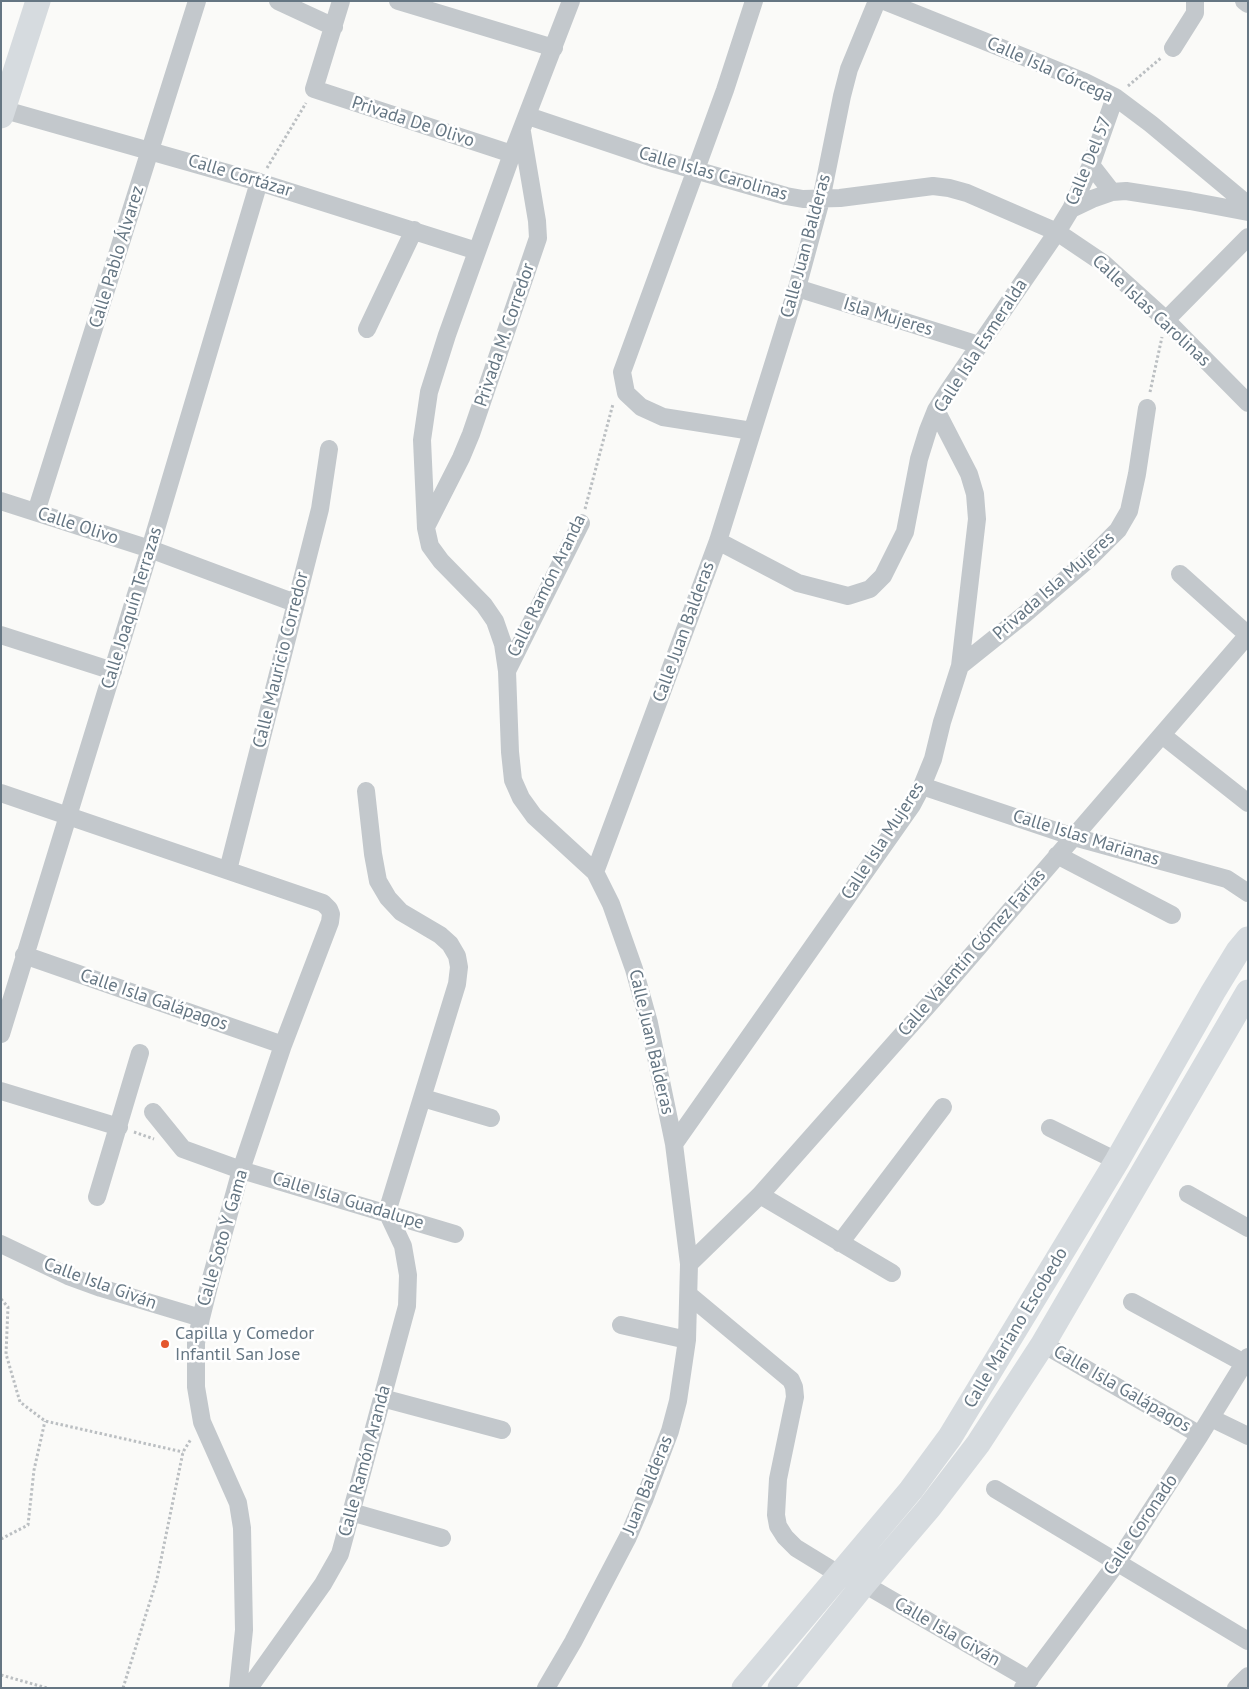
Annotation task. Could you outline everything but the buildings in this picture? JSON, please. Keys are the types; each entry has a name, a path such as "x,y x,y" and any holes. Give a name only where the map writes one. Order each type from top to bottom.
{"main road":[{"path":"2,111 38,1"},
{"name":"Calle Mariano Escobedo","path":"744,1688 911,1490 950,1437 1117,1161 1213,992 1238,951 1248,939"},
{"name":"Calle Mariano Escobedo","path":"783,1687 864,1584 959,1470 1043,1344 1248,992"}],"street":[{"name":"Calle Pablo Álvarez","path":"36,512 197,1"},
{"path":"278,1 334,26"},
{"path":"314,89 341,1"},
{"path":"398,1 554,48"},
{"name":"Calle Ramón Aranda","path":"506,671 503,644 495,621 484,605 441,561 430,546 426,528 422,440 429,392 477,251 512,154 572,1"},
{"path":"752,431 664,417 641,407 626,393 622,372 725,90 754,1"},
{"name":"Calle Juan Balderas","path":"689,1264 674,1144 649,1023 634,969 615,913 595,872 718,541 796,288 821,200 847,78 876,1"},
{"name":"Calle Isla Córcega","path":"884,1 1085,82 1115,97 1151,124 1248,205"},
{"path":"1173,48 1195,13 1196,1"},
{"path":"1244,1 1248,4"},
{"name":"Privada De Olivo","path":"314,89 512,154"},
{"name":"Calle Del 57","path":"1057,232 1071,209 1091,165 1115,97"},
{"name":"Calle Cortázar","path":"2,111 150,150 259,182 477,251"},
{"name":"Calle Islas Carolinas","path":"525,124 786,196 803,199 821,200 926,187 949,188 967,193 1057,232 1103,263 1166,320 1248,404"},
{"name":"Privada M. Corredor","path":"426,528 471,434 538,238 525,124"},
{"path":"1091,165 1112,192"},
{"name":"Calle Joaquín Terrazas","path":"1,1034 150,549 259,182"},
{"path":"1071,209 1112,192 1143,193 1248,212"},
{"path":"367,329 414,230"},
{"name":"Calle Isla Esmeralda","path":"718,541 798,583 848,596 870,589 882,576 905,532 919,459 936,410 1057,232"},
{"path":"1166,320 1248,237"},
{"name":"Isla Mujeres","path":"796,288 979,345"},
{"name":"Privada Isla Mujeres","path":"960,666 1025,614 1090,558 1118,530 1129,511 1137,474 1147,408"},
{"name":"Calle Isla Mujeres","path":"674,1144 912,805 933,759 942,722 960,666 977,518 975,494 969,474 936,410"},
{"name":"Calle Mauricio Corredor","path":"228,870 320,509 329,449"},
{"name":"Calle Olivo","path":"1,501 150,549 295,603"},
{"name":"Calle Ramón Aranda","path":"506,671 581,523"},
{"path":"1180,574 1248,635"},
{"path":"1,635 113,671"},
{"name":"Calle Valentín Gómez Farías","path":"689,1264 760,1195 939,993 1248,635"},
{"path":"506,671 510,752 514,780 521,798 534,816 595,872"},
{"path":"1162,735 1248,803"},
{"name":"Calle Islas Marianas","path":"922,786 1074,837 1227,880 1248,892"},
{"path":"366,791 378,881 388,898 402,912 440,935 450,944 459,966 457,984 386,1212"},
{"path":"1,793 228,870"},
{"path":"1057,855 1172,915"},
{"name":"Calle Soto Y Gama","path":"228,870 317,901 330,909 331,914 330,922 283,1045 242,1170 201,1318 196,1344 196,1387 202,1422 235,1496 242,1528 244,1630 238,1688"},
{"name":"Calle Isla Galápagos","path":"24,955 283,1045"},
{"path":"98,1197 140,1053"},
{"path":"1,1091 119,1127"},
{"path":"423,1098 491,1118"},
{"path":"840,1243 943,1107"},
{"name":"Calle Isla Guadalupe","path":"153,1112 183,1149 242,1170 456,1234"},
{"path":"1050,1128 1117,1161"},
{"path":"1188,1194 1248,1228"},
{"path":"760,1195 892,1273"},
{"name":"Calle Ramón Aranda","path":"249,1688 323,1584 340,1554 407,1306 408,1275 403,1246 386,1212"},
{"name":"Calle Isla Giván","path":"1,1244 68,1276 101,1288 201,1318"},
{"name":"Juan Balderas","path":"546,1688 574,1642 628,1537 670,1431 678,1402 687,1340 689,1264"},
{"path":"689,1295 791,1380 795,1397 778,1479 776,1515 778,1526 785,1537 796,1548 840,1575"},
{"path":"1132,1302 1246,1360"},
{"path":"621,1326 687,1340"},
{"name":"Calle Isla Galápagos","path":"1043,1344 1200,1435"},
{"name":"Calle Coronado","path":"1027,1684 1117,1563 1211,1418 1246,1360"},
{"path":"382,1398 502,1430"},
{"name":"Calle Isla Galápagos","path":"1211,1418 1248,1436"},
{"path":"995,1489 1248,1641"},
{"path":"351,1512 442,1538"},
{"name":"Calle Isla Giván","path":"864,1584 1027,1684"},
{"path":"1236,1688 1248,1676"}],"path":[{"name":"Calle Del 57","path":"1115,97 1173,48"},
{"path":"259,182 314,89"},
{"path":"1147,408 1166,320"},
{"name":"Calle Ramón Aranda","path":"581,523 622,372"},
{"path":"1,1299 8,1307 6,1354 20,1402 44,1421 183,1452"},
{"path":"1,1540 28,1525 34,1470 44,1421"},
{"path":"123,1688 157,1579 183,1452 202,1422"},
{"path":"1,1675 47,1688"}],"place":[{"name":"Capilla y Comedor Infantil San Jose","path":"165,1344"}]}
